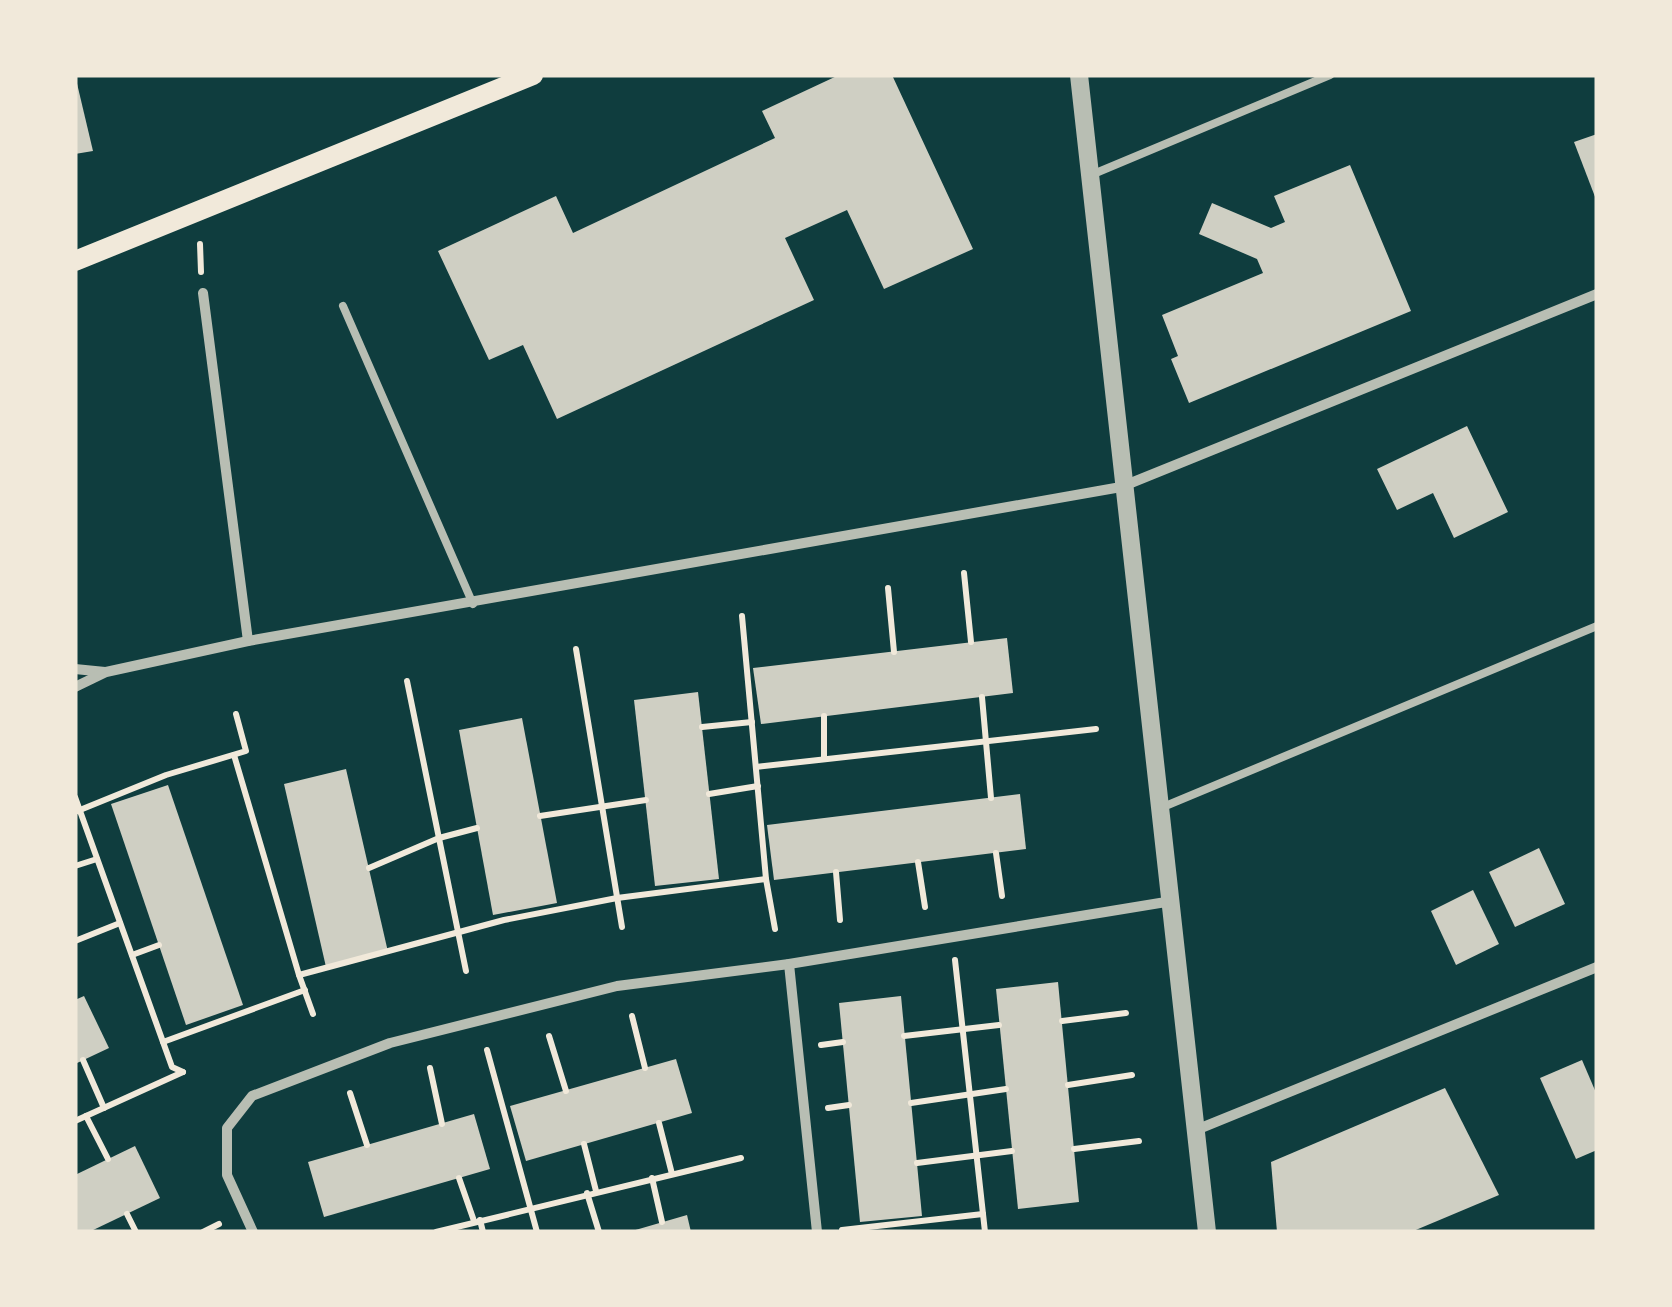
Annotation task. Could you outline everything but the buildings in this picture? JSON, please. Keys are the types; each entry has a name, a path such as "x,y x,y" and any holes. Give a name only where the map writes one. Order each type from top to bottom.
{"main road":[{"path":"75,260 533,75"}],"street":[{"path":"1079,75 1122,487 1163,807 1206,1232"},
{"path":"202,293 248,641"},
{"path":"75,687 106,672 248,641 1122,487 1597,294"},
{"path":"75,669 106,672"},
{"path":"254,1232 227,1175 227,1128 252,1096 390,1043 617,986 789,964 1172,901"},
{"path":"789,964 816,1232"},
{"path":"1196,1130 1597,967"}],"lane":[{"path":"1091,175 1330,75"},
{"path":"343,306 473,604"},
{"path":"1163,807 1597,626"}],"path":[{"path":"198,213 202,293"},
{"path":"964,573 971,642"},
{"path":"888,588 894,652"},
{"path":"742,616 766,879 775,930"},
{"path":"576,648 622,926"},
{"path":"406,682 466,971"},
{"path":"982,697 992,798"},
{"path":"77,811 166,775 246,751 236,714"},
{"path":"824,716 824,759"},
{"path":"702,727 752,722"},
{"path":"756,766 1096,728"},
{"path":"234,755 314,1014"},
{"path":"709,794 758,786"},
{"path":"75,797 172,1067 184,1072 75,1121"},
{"path":"540,816 646,800"},
{"path":"369,868 439,838 477,828"},
{"path":"996,853 1002,896"},
{"path":"75,866 97,859"},
{"path":"918,862 924,907"},
{"path":"836,872 840,920"},
{"path":"299,975 458,933 617,898 766,879"},
{"path":"75,942 120,922"},
{"path":"132,955 159,945"},
{"path":"955,957 985,1232"},
{"path":"163,1042 305,990"},
{"path":"1062,1021 1126,1013"},
{"path":"632,1016 646,1068"},
{"path":"904,1036 999,1025"},
{"path":"549,1036 566,1090"},
{"path":"487,1050 537,1232"},
{"path":"82,1060 104,1108"},
{"path":"430,1068 442,1124"},
{"path":"1068,1085 1132,1075"},
{"path":"911,1103 1006,1089"},
{"path":"350,1094 366,1146"},
{"path":"86,1116 108,1159"},
{"path":"659,1123 672,1174"},
{"path":"1074,1149 1139,1141"},
{"path":"584,1144 599,1232"},
{"path":"917,1163 1012,1152"},
{"path":"436,1232 530,1206 740,1158"},
{"path":"459,1178 483,1232"},
{"path":"652,1178 662,1222"},
{"path":"127,1214 136,1232"},
{"path":"831,1232 983,1214"},
{"path":"203,1232 219,1224"}]}
